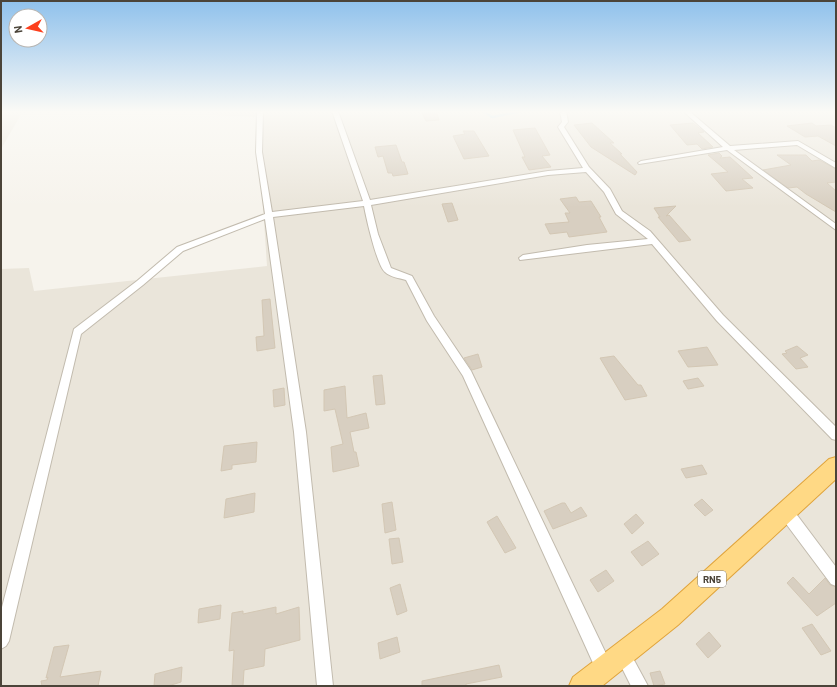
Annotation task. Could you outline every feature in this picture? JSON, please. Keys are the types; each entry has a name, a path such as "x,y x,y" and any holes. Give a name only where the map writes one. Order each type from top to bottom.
{"highway":[{"name":"RN5","path":"582,686 670,618 836,466"}],"street":[{"path":"259,143 259,152 288,340 299,425 325,686"},
{"path":"347,143 368,203 374,234 387,270 409,278 430,318 467,374 604,668"},
{"path":"572,143 589,170 607,191 619,212 647,233 720,318 836,435"},
{"path":"722,143 836,228"},
{"path":"641,163 728,148 797,143"},
{"path":"798,143 836,166"},
{"path":"1,640 77,332 140,284 180,249 269,215 368,203 548,173 589,170"},
{"path":"523,258 587,248 653,241"},
{"path":"786,512 836,579"},
{"path":"622,654 640,686"}],"shaded area":[{"path":"1,143 4,143 1,149"},
{"path":"259,143 836,143 836,686 1,686 1,269 29,268 34,291 267,266"}],"building":[{"path":"456,143 481,143 489,156 464,159"},
{"path":"519,143 543,143 550,155 542,156 551,167 529,170 522,157 525,157"},
{"path":"588,143 610,143 622,154 620,154 637,172 635,175 591,147"},
{"path":"685,143 709,143 713,147 702,149 697,144 687,145"},
{"path":"396,145 408,174 393,176 392,173 388,173 383,156 378,157 375,147"},
{"path":"719,153 722,156 720,158 730,157 753,178 742,179 753,188 726,191 711,174 728,172 708,155"},
{"path":"777,155 806,155 812,161 819,160 836,169 836,182 827,183 836,191 836,212 797,187 788,188 763,170 791,165"},
{"path":"576,197 579,202 591,201 601,217 599,217 607,232 569,237 567,232 550,234 545,224 569,222 565,213 570,213 560,199"},
{"path":"452,203 458,220 448,222 442,204"},
{"path":"676,206 666,216 669,215 691,240 679,242 658,217 660,217 654,208"},
{"path":"270,299 275,348 257,351 256,337 264,336 262,300"},
{"path":"797,346 808,355 800,358 808,367 796,369 782,354 787,353 785,351"},
{"path":"707,347 718,365 688,367 678,351"},
{"path":"478,354 482,367 472,370 464,358"},
{"path":"614,356 638,385 641,385 647,396 625,400 600,358"},
{"path":"382,375 385,404 376,405 373,376"},
{"path":"698,378 704,386 688,389 683,381"},
{"path":"345,386 347,418 366,413 369,428 350,432 354,452 356,452 359,466 333,472 331,447 343,444 335,409 324,411 324,390"},
{"path":"284,388 285,405 274,407 273,390"},
{"path":"257,442 256,462 232,465 232,469 221,471 224,446"},
{"path":"702,465 707,474 686,478 681,469"},
{"path":"255,493 254,512 224,518 226,499"},
{"path":"702,499 713,510 705,516 694,505"},
{"path":"392,502 396,530 385,533 382,504"},
{"path":"565,503 571,513 581,507 587,516 553,529 544,511"},
{"path":"636,514 644,523 632,534 624,524"},
{"path":"497,516 516,548 505,553 487,522"},
{"path":"399,538 403,562 392,564 389,539"},
{"path":"648,541 659,554 642,566 631,552"},
{"path":"606,570 614,581 598,592 590,580"},
{"path":"793,577 809,594 825,578 830,585 836,587 836,603 817,616 787,583"},
{"path":"400,584 407,611 397,615 390,588"},
{"path":"221,605 220,619 198,623 199,609"},
{"path":"276,607 276,614 299,607 300,640 265,649 264,666 244,670 243,686 232,686 234,650 229,651 232,613 243,611 243,614"},
{"path":"812,624 831,651 821,655 802,628"},
{"path":"709,632 721,646 708,658 696,644"},
{"path":"397,637 400,652 380,659 378,643"},
{"path":"69,645 60,677 101,671 98,686 42,686 41,681 47,680 48,677 46,678 54,647"},
{"path":"499,665 502,677 466,684 466,686 422,686 422,681"},
{"path":"182,667 181,682 168,686 154,686 155,674"},
{"path":"660,671 665,684 654,686 650,673"}]}
